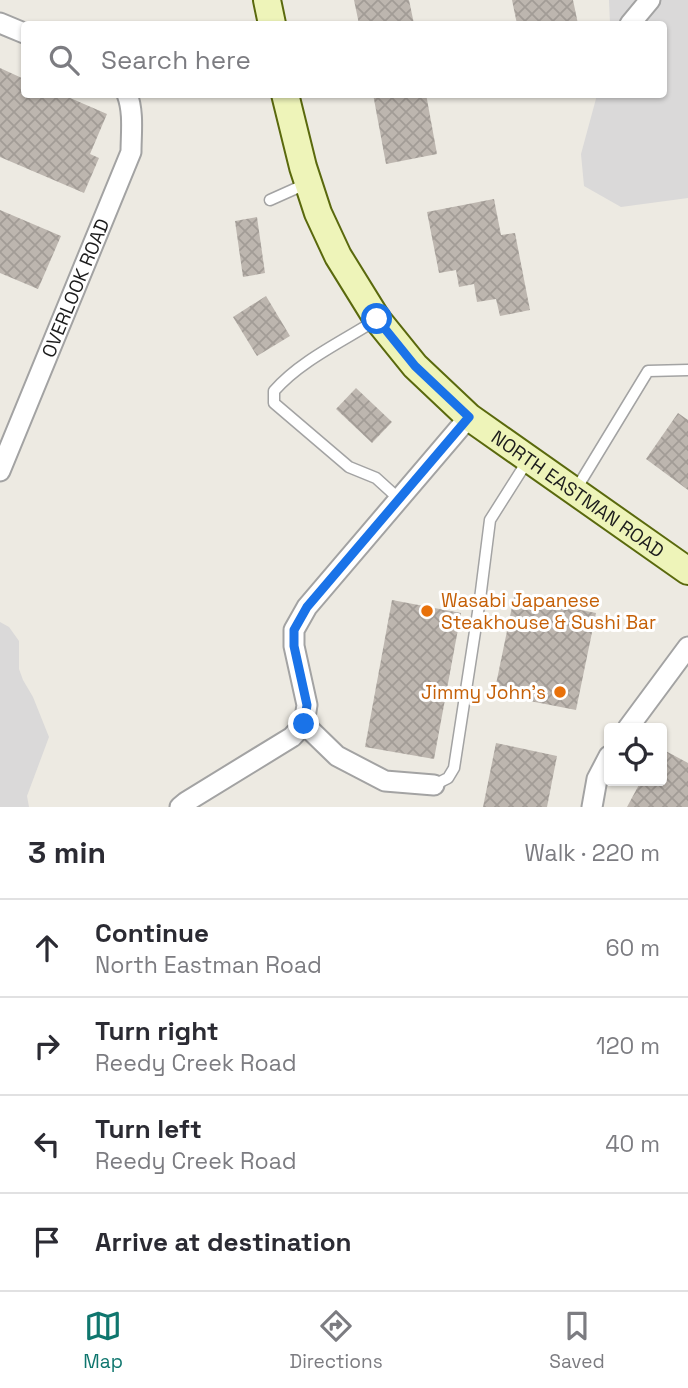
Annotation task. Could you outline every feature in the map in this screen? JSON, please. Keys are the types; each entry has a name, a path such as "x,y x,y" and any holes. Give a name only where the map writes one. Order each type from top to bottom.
{"main road":[{"path":"267,0 271,21"},
{"name":"NORTH EASTMAN ROAD","path":"286,98 308,183 318,213 338,256 377,319 415,366 469,417 688,571"}],"street":[{"path":"632,21 650,0"},
{"path":"0,23 21,32"},
{"name":"OVERLOOK ROAD","path":"0,471 131,152 128,98"},
{"path":"185,805 292,737 304,724 307,705 294,646 294,630 307,607 469,417"},
{"path":"632,723 687,648"},
{"path":"304,724 337,756 385,781 433,785"},
{"path":"592,807 597,779 604,766"}],"lane":[{"path":"270,201 308,183"},
{"path":"377,319 284,379 274,391 274,403 349,467 376,478 398,498"},
{"path":"574,492 648,371 688,370"},
{"path":"433,785 448,778 454,768 490,520 528,459"}],"shaded area":[{"path":"609,0 688,0 688,198 621,207 584,186 581,154 596,98 667,98 667,21 610,21"},
{"path":"0,622 9,627 19,641 19,669 49,737 27,796 29,807 0,807"}],"building":[{"path":"354,0 409,0 413,21 358,21"},
{"path":"512,0 573,0 577,21 516,21"},
{"path":"0,68 21,78 21,98 70,98 107,114 90,154 99,158 84,193 0,157"},
{"path":"374,98 427,98 437,154 386,164"},
{"path":"494,199 501,235 515,233 530,310 500,316 496,299 477,302 474,284 459,287 456,270 439,273 427,212"},
{"path":"0,210 61,236 38,289 0,273"},
{"path":"257,217 265,273 243,277 235,221"},
{"path":"266,296 290,336 257,356 233,317"},
{"path":"356,388 392,422 372,443 336,409"},
{"path":"678,413 688,420 688,490 646,459"},
{"path":"514,597 596,613 576,710 494,694"},
{"path":"392,600 461,613 434,759 365,747"},
{"path":"496,743 557,756 547,807 483,807"},
{"path":"667,752 688,763 688,807 627,807 638,786 667,786"}],"place":[{"name":"Wasabi Japanese Steakhouse & Sushi Bar","path":"427,611"},
{"name":"Jimmy John's","path":"560,692"}],"route":[{"path":"304,724 307,705 294,646 294,630 307,607 469,417 415,366 377,319"}]}
